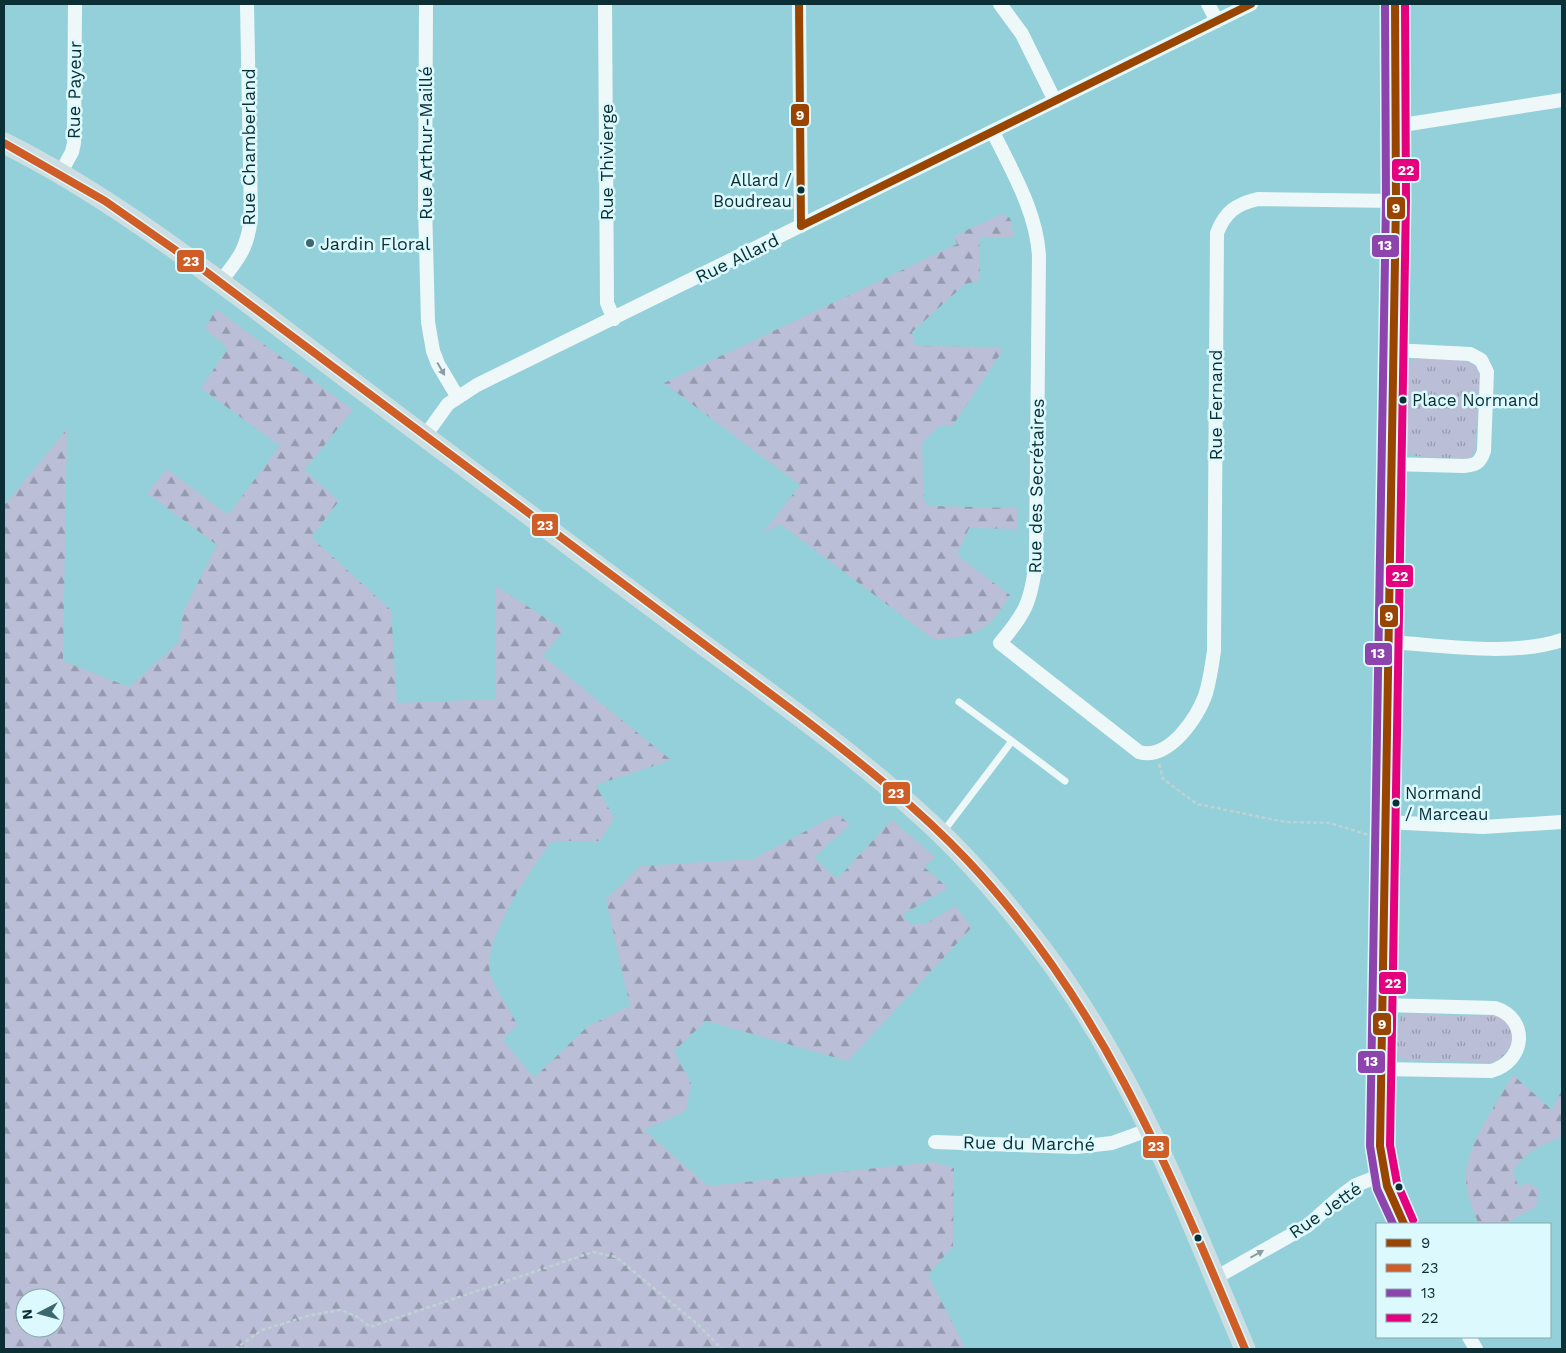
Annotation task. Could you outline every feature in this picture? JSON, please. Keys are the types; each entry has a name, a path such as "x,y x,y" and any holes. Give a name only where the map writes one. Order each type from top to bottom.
{"main road":[{"path":"4,143 60,174 169,244 738,669 859,763 924,817 1003,901 1071,989 1114,1056 1151,1129 1245,1349"}],"street":[{"name":"Rue Payeur","path":"60,174 72,152 74,143 74,4"},
{"name":"Rue Chamberland","path":"220,282 244,251 249,236 251,217 247,4"},
{"name":"Rue Arthur-Maillé","path":"426,4 425,205 431,341 438,364 457,396"},
{"name":"Rue Thivierge","path":"605,4 607,303 614,319"},
{"path":"799,4 801,226"},
{"path":"1000,4 1022,34 1055,101"},
{"path":"1208,4 1217,20"},
{"name":"Rue Allard","path":"424,436 440,412 457,396 1251,4"},
{"path":"1395,4 1396,201 1380,1146 1384,1174 1392,1199 1404,1223"},
{"path":"1396,126 1562,100"},
{"name":"Rue des Secrétaires","path":"993,132 1028,204 1034,223 1039,255 1036,561 1033,587 1026,609 1000,644 1139,752 1148,755 1158,753"},
{"name":"Rue Fernand","path":"1158,753 1167,748 1187,727 1205,696 1211,676 1214,651 1217,233 1222,219 1232,208 1258,199 1396,201"},
{"path":"1391,464 1464,466 1475,465 1480,461 1484,451 1487,372 1481,360 1470,354 1393,350"},
{"path":"1388,642 1492,648 1524,647 1562,640"},
{"path":"1386,822 1483,827 1562,822"},
{"path":"1382,1005 1495,1008 1505,1011 1511,1017 1518,1032 1519,1040 1510,1060 1505,1065 1491,1071 1382,1069"},
{"name":"Rue du Marché","path":"935,1142 1076,1147 1112,1143 1151,1129"},
{"name":"Rue Jetté","path":"1215,1278 1307,1226 1341,1196 1356,1186 1384,1174"},
{"path":"1470,1338 1476,1349"}],"lane":[{"path":"959,702 1065,781"},
{"path":"941,835 1012,741"}],"path":[{"path":"1158,753 1159,770 1163,779 1197,804 1285,822 1330,823 1385,840"},
{"path":"235,1349 262,1330 311,1315 340,1310 356,1316 370,1327 593,1252 616,1257 696,1323 722,1349"}],"green space":[{"path":"1002,214 1010,218 1014,237 979,238 980,281 965,284 912,332 915,346 997,347 1003,350 953,425 940,425 922,443 924,500 928,506 1017,508 1018,529 969,528 957,555 1010,595 1003,607 995,617 979,630 959,637 933,639 780,524 762,534 800,485 664,383 957,244 954,236"},
{"path":"216,309 353,410 304,470 339,501 311,537 391,610 397,703 495,699 496,586 564,630 543,656 671,760 596,785 614,818 600,841 552,841 521,885 501,923 490,958 490,973 517,1024 503,1040 534,1078 588,1026 630,1006 606,899 641,866 753,859 838,814 850,825 814,857 837,879 892,820 935,857 924,867 948,888 902,915 911,925 927,923 955,906 972,927 848,1061 706,1021 674,1051 691,1083 686,1111 644,1130 708,1186 933,1162 954,1168 953,1246 928,1275 966,1349 4,1349 4,506 67,429 63,661 129,687 179,642 183,612 217,545 147,493 167,469 228,515 280,446 201,388 228,348 205,329"},
{"path":"1418,358 1469,362 1477,369 1479,383 1475,451 1471,457 1464,459 1415,456 1406,452 1407,365 1411,360"},
{"path":"1402,1015 1498,1016 1510,1028 1512,1042 1505,1055 1491,1063 1401,1060 1396,1044 1397,1031"},
{"path":"1513,1075 1552,1110 1562,1090 1562,1137 1548,1142 1528,1154 1513,1171 1519,1188 1528,1182 1539,1190 1536,1207 1508,1223 1479,1223 1468,1194 1466,1176 1468,1164 1477,1137"}],"transit line":[{"name":"9","path":"799,4 801,226"},
{"name":"9","path":"801,226 1251,4"},
{"name":"13","path":"1385,4 1386,201 1370,1146 1377,1189 1393,1223"},
{"name":"9","path":"1395,4 1396,201 1380,1146 1387,1186 1404,1223"},
{"name":"22","path":"1405,4 1406,201 1390,1145 1397,1183 1413,1220"},
{"name":"23","path":"4,143 105,201 201,268 804,719 847,752 929,822 967,860 1015,915 1057,972 1095,1031 1160,1154 1245,1349"}],"place":[{"name":"Allard / Boudreau","path":"801,190"},
{"name":"Jardin Floral","path":"310,243"},
{"name":"Place Normand","path":"1403,400"},
{"name":"Normand / Marceau","path":"1396,803"}]}
